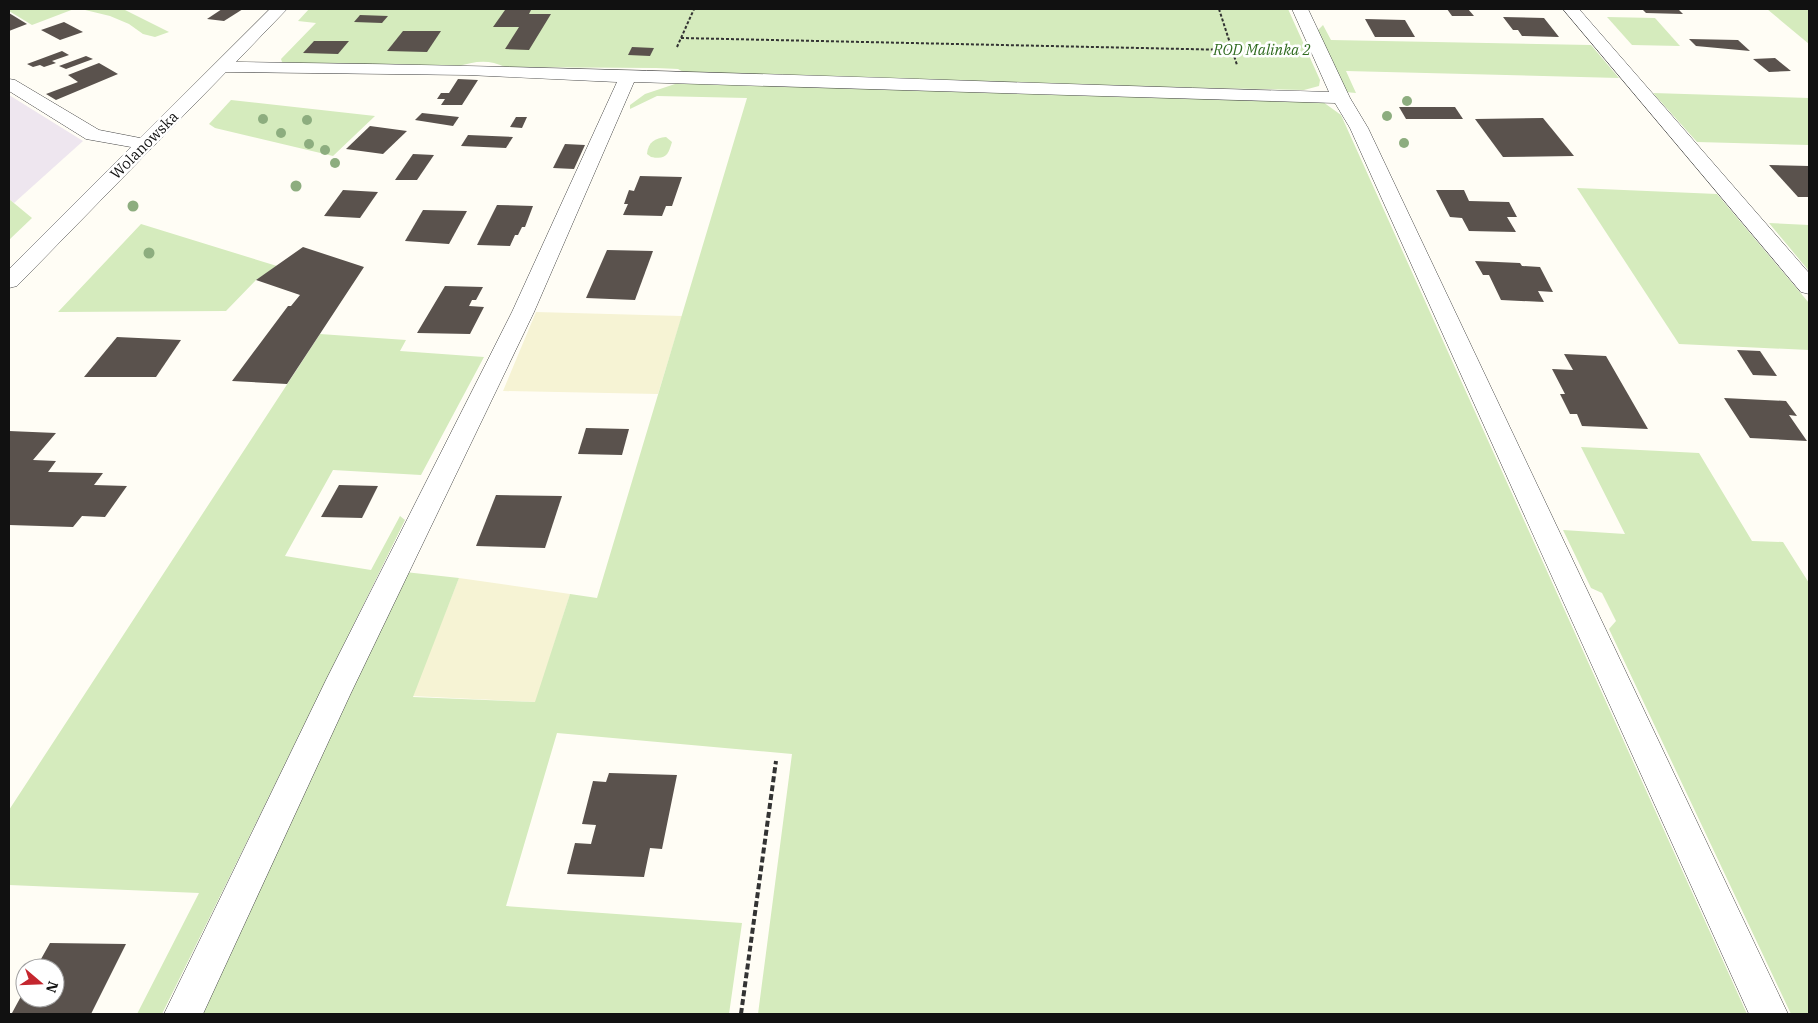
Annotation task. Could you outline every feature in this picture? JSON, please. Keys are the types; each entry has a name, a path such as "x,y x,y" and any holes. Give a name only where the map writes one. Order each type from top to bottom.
{"street":[{"name":"Wolanowska","path":"9,281 279,9"},
{"path":"1300,9 1341,98 1363,137 1768,1014"},
{"path":"1571,9 1809,287"},
{"path":"221,67 468,70 628,77 1341,98"},
{"path":"183,1014 337,690 523,312 628,77"},
{"path":"9,84 93,135 144,144"}],"path":[{"path":"675,52 694,9"},
{"path":"1219,9 1238,67"},
{"path":"681,38 1232,50"},
{"path":"741,1014 776,762"}],"shaded area":[{"path":"9,95 83,141 14,203 9,199"},
{"path":"536,312 682,316 658,394 503,391"},
{"path":"459,578 570,594 536,702 412,696"}],"green space":[{"path":"9,9 74,9 32,25 9,11"},
{"path":"81,9 123,9 169,32 155,37 143,34 129,24 110,16"},
{"name":"ROD Malinka 2","path":"309,9 1288,9 1320,80 1319,86 1304,90 946,83 685,73 678,69 656,68 505,67 499,64 481,62 457,67 283,65 281,59 316,23 298,21"},
{"path":"1767,9 1809,9 1809,44"},
{"path":"1607,17 1655,18 1680,46 1632,45"},
{"path":"1323,25 1331,40 1591,45 1619,78 1346,71 1356,93 1345,92 1317,31"},
{"path":"678,83 1323,102 1341,115 1747,1014 758,1014 792,754 557,733 506,906 742,923 729,1014 194,1014 405,572 459,578 413,697 535,702 570,594 597,598 747,98 657,96 630,109 630,105 645,94"},
{"path":"1653,93 1809,98 1809,145 1697,142"},
{"path":"231,100 375,116 333,156 215,128 209,124"},
{"path":"666,137 672,142 666,156 656,158 647,154 649,146 653,141"},
{"path":"1577,188 1717,194 1809,303 1809,350 1679,344"},
{"path":"9,199 32,218 9,240"},
{"path":"1769,223 1809,225 1809,271"},
{"path":"141,224 277,266 256,280 226,311 58,312"},
{"path":"320,334 406,340 400,351 484,357 421,475 333,470 285,556 371,570 400,516 405,520 162,1014 137,1014 199,893 9,885 9,810"},
{"path":"1581,447 1699,453 1752,541 1783,542 1809,583 1809,1014 1791,1014 1609,629 1616,621 1602,593 1591,588 1563,530 1625,534"}],"building":[{"path":"222,9 243,9 224,21 207,19"},
{"path":"1447,9 1468,9 1474,16 1452,16"},
{"path":"1642,9 1678,9 1683,14 1646,13"},
{"path":"505,10 531,10 529,14 551,14 529,50 505,49 519,27 493,27"},
{"path":"9,13 27,24 9,31"},
{"path":"360,15 388,16 382,23 354,22"},
{"path":"1503,17 1544,18 1559,37 1522,36 1518,30 1513,30"},
{"path":"1365,19 1405,20 1415,37 1375,37"},
{"path":"64,22 83,32 60,40 41,30"},
{"path":"403,31 441,31 427,52 387,51"},
{"path":"1689,39 1738,40 1750,51 1696,46"},
{"path":"314,41 349,41 338,54 303,53"},
{"path":"632,47 654,48 650,56 628,55"},
{"path":"62,51 69,55 52,61 56,63 44,67 40,65 33,67 27,64"},
{"path":"86,56 93,59 66,69 59,66"},
{"path":"1775,58 1791,71 1769,72 1753,59"},
{"path":"99,63 118,74 56,100 46,94 78,82 68,75"},
{"path":"458,79 478,80 462,105 441,105 445,99 437,99 441,93 449,93"},
{"path":"1399,107 1455,107 1463,119 1406,119"},
{"path":"422,113 459,117 453,126 415,120"},
{"path":"516,117 527,117 522,128 510,127"},
{"path":"1543,118 1574,156 1503,157 1475,119"},
{"path":"370,126 407,131 383,154 346,149"},
{"path":"468,135 513,137 506,148 461,146"},
{"path":"565,144 585,145 574,169 553,168"},
{"path":"413,154 434,155 417,180 395,180"},
{"path":"1769,165 1809,166 1809,197 1798,197"},
{"path":"640,176 682,177 672,206 666,206 662,216 623,215 628,204 624,204 629,190 634,191"},
{"path":"343,190 378,192 360,218 324,216"},
{"path":"1436,190 1464,190 1469,201 1509,202 1517,217 1507,217 1516,232 1469,231 1462,218 1450,217"},
{"path":"497,205 533,206 525,227 522,227 518,235 515,235 510,246 477,245"},
{"path":"423,210 467,211 449,244 405,241"},
{"path":"303,247 364,267 287,384 232,381 288,306 291,306 300,295 256,280"},
{"path":"607,250 653,251 635,300 586,298"},
{"path":"1475,261 1520,263 1522,266 1540,267 1553,292 1538,291 1544,302 1501,300 1489,275 1483,275"},
{"path":"445,286 483,287 476,300 472,300 469,306 484,307 470,334 417,333"},
{"path":"117,337 181,340 156,377 84,377"},
{"path":"1737,350 1760,351 1777,376 1753,375"},
{"path":"1564,354 1606,356 1648,429 1582,426 1577,414 1570,414 1560,394 1565,394 1552,369 1573,370"},
{"path":"1724,398 1786,401 1797,416 1789,415 1807,441 1750,438"},
{"path":"586,428 629,429 622,455 578,454"},
{"path":"9,431 56,433 33,460 56,461 48,472 103,473 94,485 127,486 105,517 82,516 73,527 9,525"},
{"path":"339,485 378,486 362,518 321,517"},
{"path":"496,495 562,496 545,548 476,546"},
{"path":"609,773 677,775 662,849 650,848 644,877 567,874 575,843 591,844 596,825 582,824 593,781 606,782"},
{"path":"50,943 126,944 91,1014 12,1013 15,1007 65,1008 65,958 42,958"}]}
